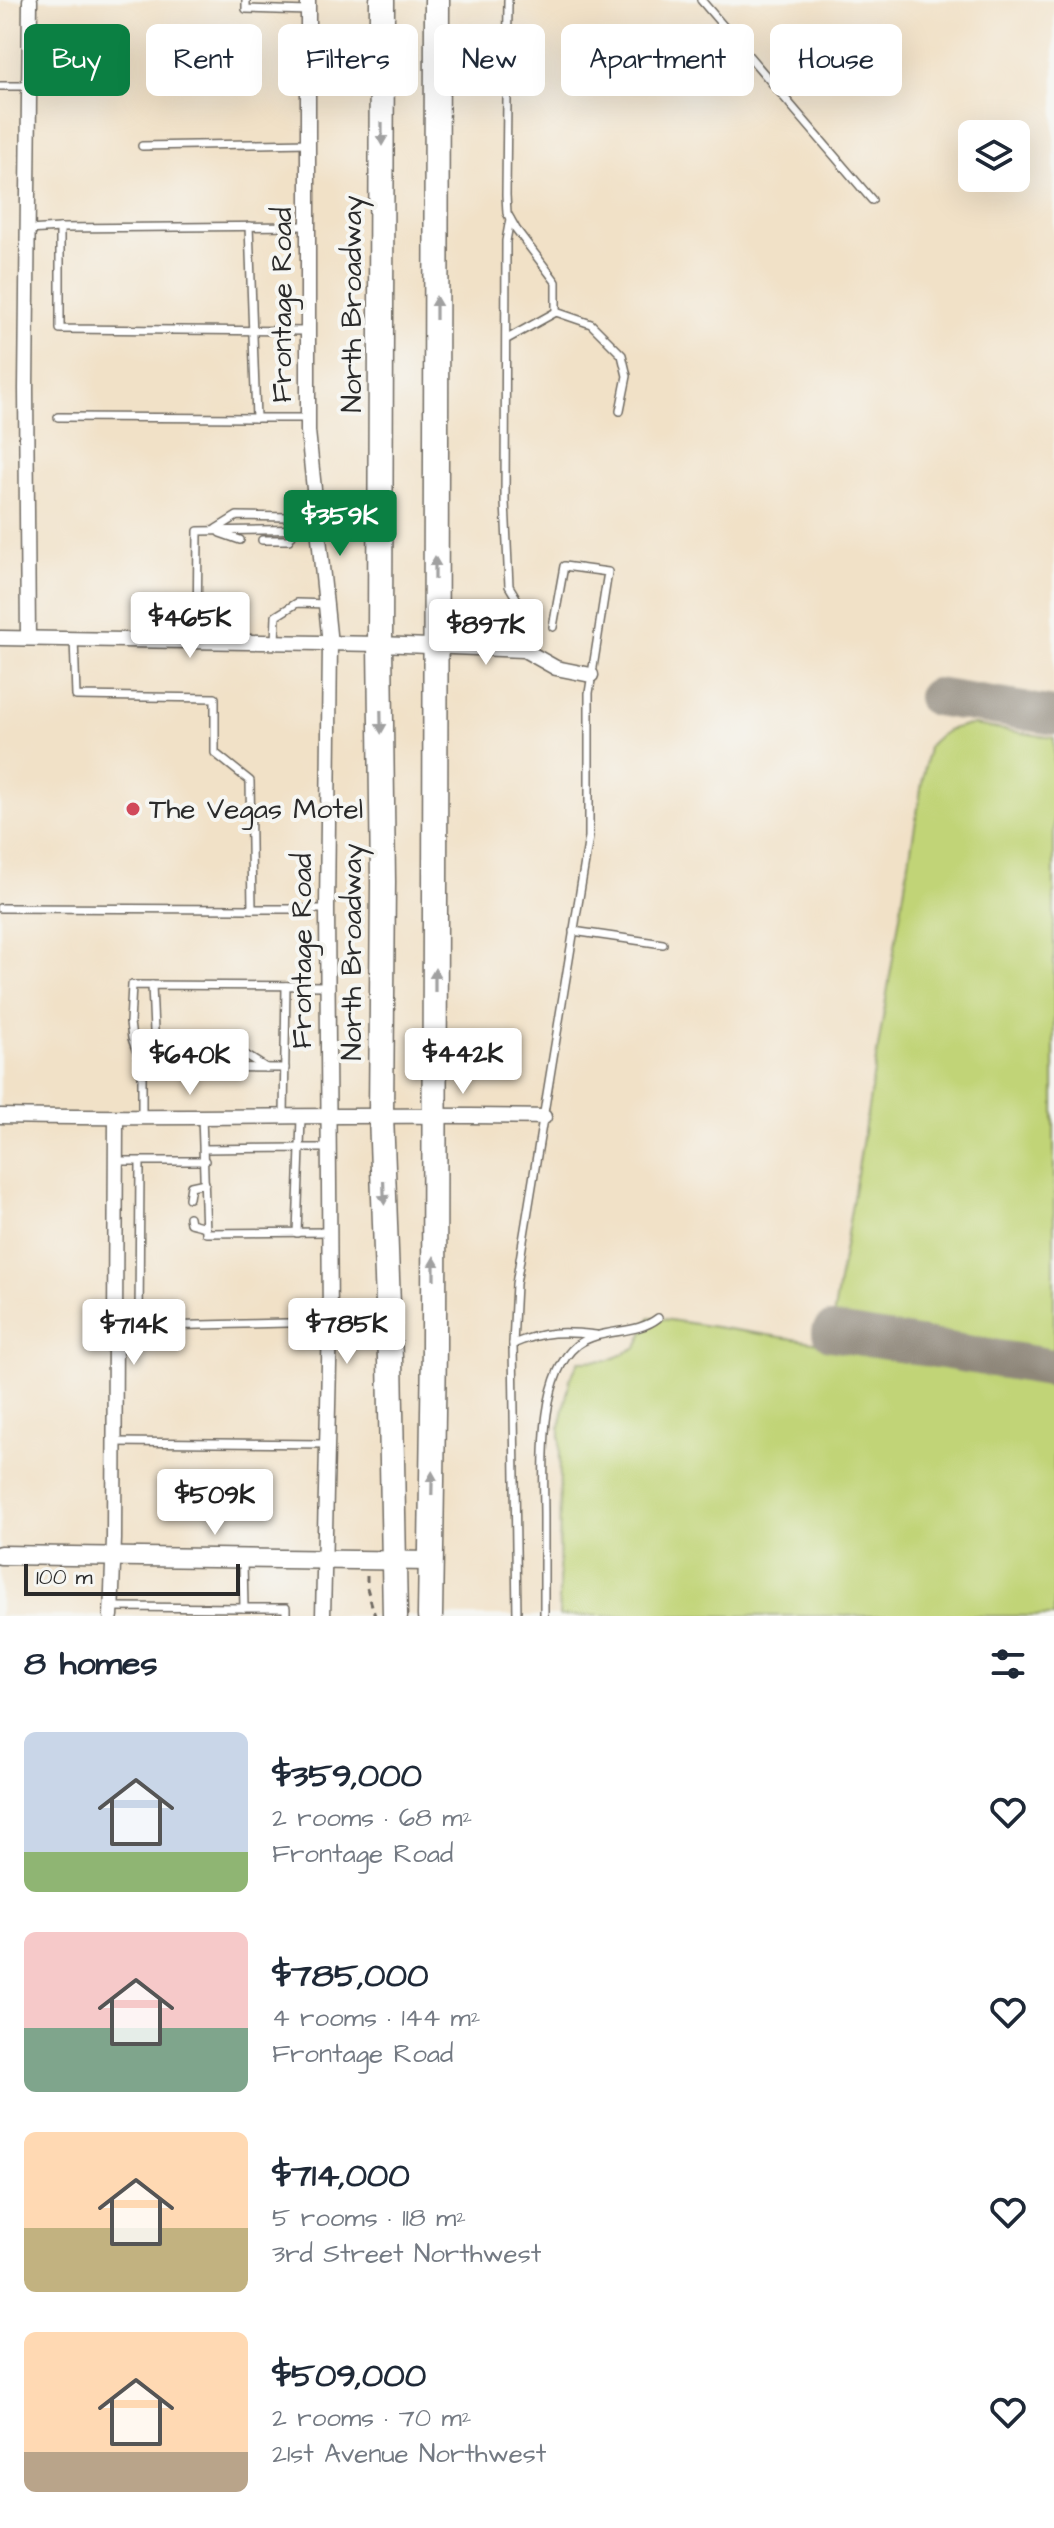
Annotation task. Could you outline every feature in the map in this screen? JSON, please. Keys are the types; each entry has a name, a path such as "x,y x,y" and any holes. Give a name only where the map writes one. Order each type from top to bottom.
{"main road":[{"name":"North Broadway","path":"382,0 381,1115 395,1616"},
{"path":"430,1616 434,1346 437,0"}],"street":[{"path":"30,0 30,24"},
{"name":"Frontage Road","path":"308,5 308,418 330,644 327,909 330,1322 323,1616"},
{"path":"28,638 29,96"},
{"path":"0,638 380,644 524,650 556,668 591,675"},
{"path":"0,1116 116,1118 434,1114 544,1117"},
{"path":"111,1612 116,1118"},
{"path":"0,1555 430,1561"}],"lane":[{"path":"246,0 246,9 308,5"},
{"path":"508,0 506,195 510,219 506,241 505,502 509,586 527,616 524,650"},
{"path":"701,0 872,200"},
{"path":"0,86 24,86"},
{"path":"142,146 309,143"},
{"path":"510,219 556,282 556,312"},
{"path":"249,226 256,418"},
{"path":"28,230 309,226"},
{"path":"60,228 60,329 309,331"},
{"path":"507,339 556,312 591,324 622,355 627,376 620,411"},
{"path":"58,417 308,418"},
{"path":"214,530 237,516 290,517 296,528"},
{"path":"262,540 289,540 296,528"},
{"path":"197,641 198,531 318,529"},
{"path":"214,530 240,540"},
{"path":"517,1616 513,1344 516,1284 589,837 589,693 608,572 564,566 553,627"},
{"path":"275,643 276,616 297,603 326,604"},
{"path":"74,638 76,696 215,698 215,753 250,781 252,909"},
{"path":"0,908 327,909"},
{"path":"573,931 663,944"},
{"path":"142,1117 142,1067 130,1023 132,985 328,986"},
{"path":"152,985 157,1044 173,1051 241,1052 266,1068"},
{"path":"284,1117 286,986"},
{"path":"142,1067 285,1068"},
{"path":"202,1116 206,1233 329,1232"},
{"path":"297,1233 301,1117"},
{"path":"204,1149 329,1148"},
{"path":"117,1161 205,1161"},
{"path":"139,1327 140,1162"},
{"path":"189,1198 191,1186 205,1183"},
{"path":"189,1217 190,1223 206,1227"},
{"path":"513,1344 560,1331 596,1335 638,1328 650,1325 658,1318"},
{"path":"115,1327 330,1322"},
{"path":"544,1616 544,1443 548,1407 563,1361 576,1346 596,1335"},
{"path":"114,1442 325,1444"},
{"path":"243,1559 244,1608"},
{"path":"111,1612 286,1608 286,1616"}],"green space":[{"path":"974,725 1054,738 1054,1354 833,1318 928,747 948,730"},
{"path":"650,1317 1054,1379 1054,1616 559,1616 560,1428 570,1379 579,1361 610,1360 637,1347"}],"taxiway":[{"path":"936,697 1054,716"},
{"path":"831,1332 1054,1368"}],"place":[{"name":"The Vegas Motel","path":"133,809"}]}
